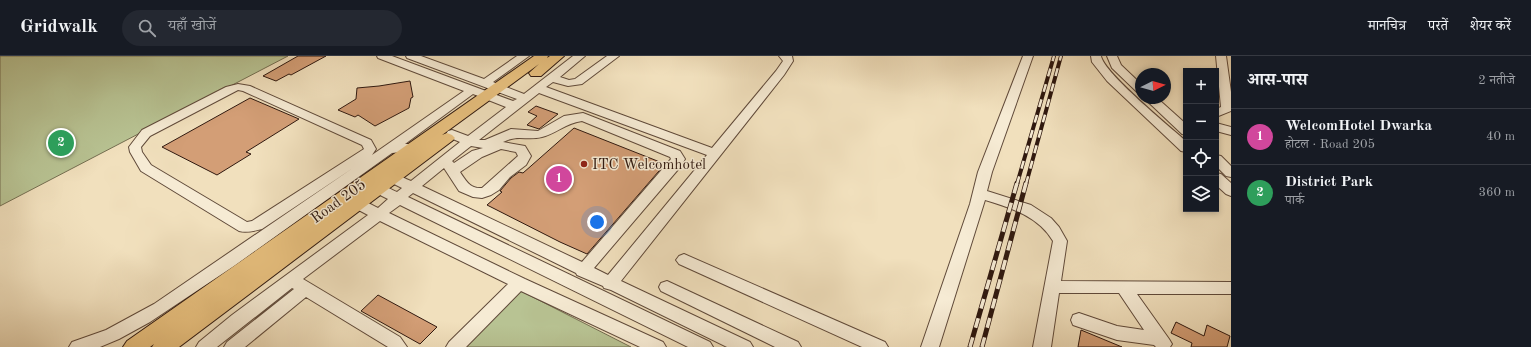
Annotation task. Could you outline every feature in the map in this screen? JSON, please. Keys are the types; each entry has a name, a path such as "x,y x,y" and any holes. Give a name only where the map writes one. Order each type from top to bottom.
{"main road":[{"name":"Road 205","path":"134,347 160,339 358,204 452,134 542,56"},
{"name":"Road 205","path":"160,339 414,147 558,56"},
{"path":"120,347 160,339"}],"street":[{"path":"382,56 499,94"},
{"path":"411,56 499,94"},
{"path":"449,166 469,141 524,56"},
{"path":"78,347 111,336 138,322 263,239 389,149 499,94 537,88 580,56"},
{"path":"552,78 568,83 578,82 614,56"},
{"path":"610,284 780,73 788,61 787,57 784,56"},
{"path":"930,347 980,193 985,172 1028,56"},
{"path":"1096,56 1097,62 1111,78 1183,145"},
{"path":"1112,56 1116,66 1135,84"},
{"path":"1219,112 1226,110 1227,107 1221,56"},
{"path":"242,87 368,142 370,147 367,153 258,225 248,228 146,168 136,152 135,147 146,133 230,89 242,87"},
{"path":"537,88 715,154"},
{"path":"1157,104 1183,128"},
{"path":"452,134 480,144 494,141 511,133 534,135 541,134 568,119 583,117 676,154 678,159 676,163 583,271"},
{"path":"1172,118 1183,117"},
{"path":"1219,128 1231,131"},
{"path":"449,166 463,188 476,193 491,190 525,156 523,151 516,147 499,145 494,141"},
{"path":"205,347 379,214 411,187 449,166 481,152 492,148 508,146"},
{"path":"389,149 414,147"},
{"path":"1219,162 1231,173"},
{"path":"393,178 583,271 744,347"},
{"path":"1219,179 1231,191"},
{"path":"379,189 697,345"},
{"path":"980,193 1040,216 1056,232 1060,241 1042,347"},
{"path":"358,204 519,283 657,347"},
{"path":"684,260 878,347"},
{"path":"292,280 394,342 398,347"},
{"path":"455,347 519,283"},
{"path":"667,287 792,347"},
{"path":"233,347 306,288"},
{"path":"1051,288 1231,288"},
{"path":"1125,289 1162,343"},
{"path":"1079,320 1117,333 1162,343"}],"green space":[{"path":"0,56 288,56 0,206"},
{"path":"515,288 631,347 460,347"}],"building":[{"path":"298,56 326,56 291,75 289,74 276,81 263,76"},
{"path":"410,81 413,97 411,98 409,108 375,126 358,115 355,117 338,110 356,99 357,88"},
{"path":"250,98 299,119 246,152 251,154 217,175 162,147"},
{"path":"536,106 558,114 539,129 527,125 537,116 528,112"},
{"path":"574,128 665,164 587,254 487,205 502,192 500,191 511,178 519,172 523,173"},
{"path":"378,295 437,327 420,344 361,311"},
{"path":"1176,322 1204,336 1207,325 1230,336 1227,347 1191,347 1192,343 1171,333"},
{"path":"1081,330 1122,347 1078,347"}],"railway":[{"path":"1017,184 1054,56"},
{"path":"1026,184 1061,56"},
{"path":"970,347 1017,183"},
{"path":"982,347 1026,183"}],"place":[{"name":"District Park","path":"61,143"},
{"name":"ITC Welcomhotel","path":"584,164"},
{"name":"WelcomHotel Dwarka","path":"559,179"}]}
